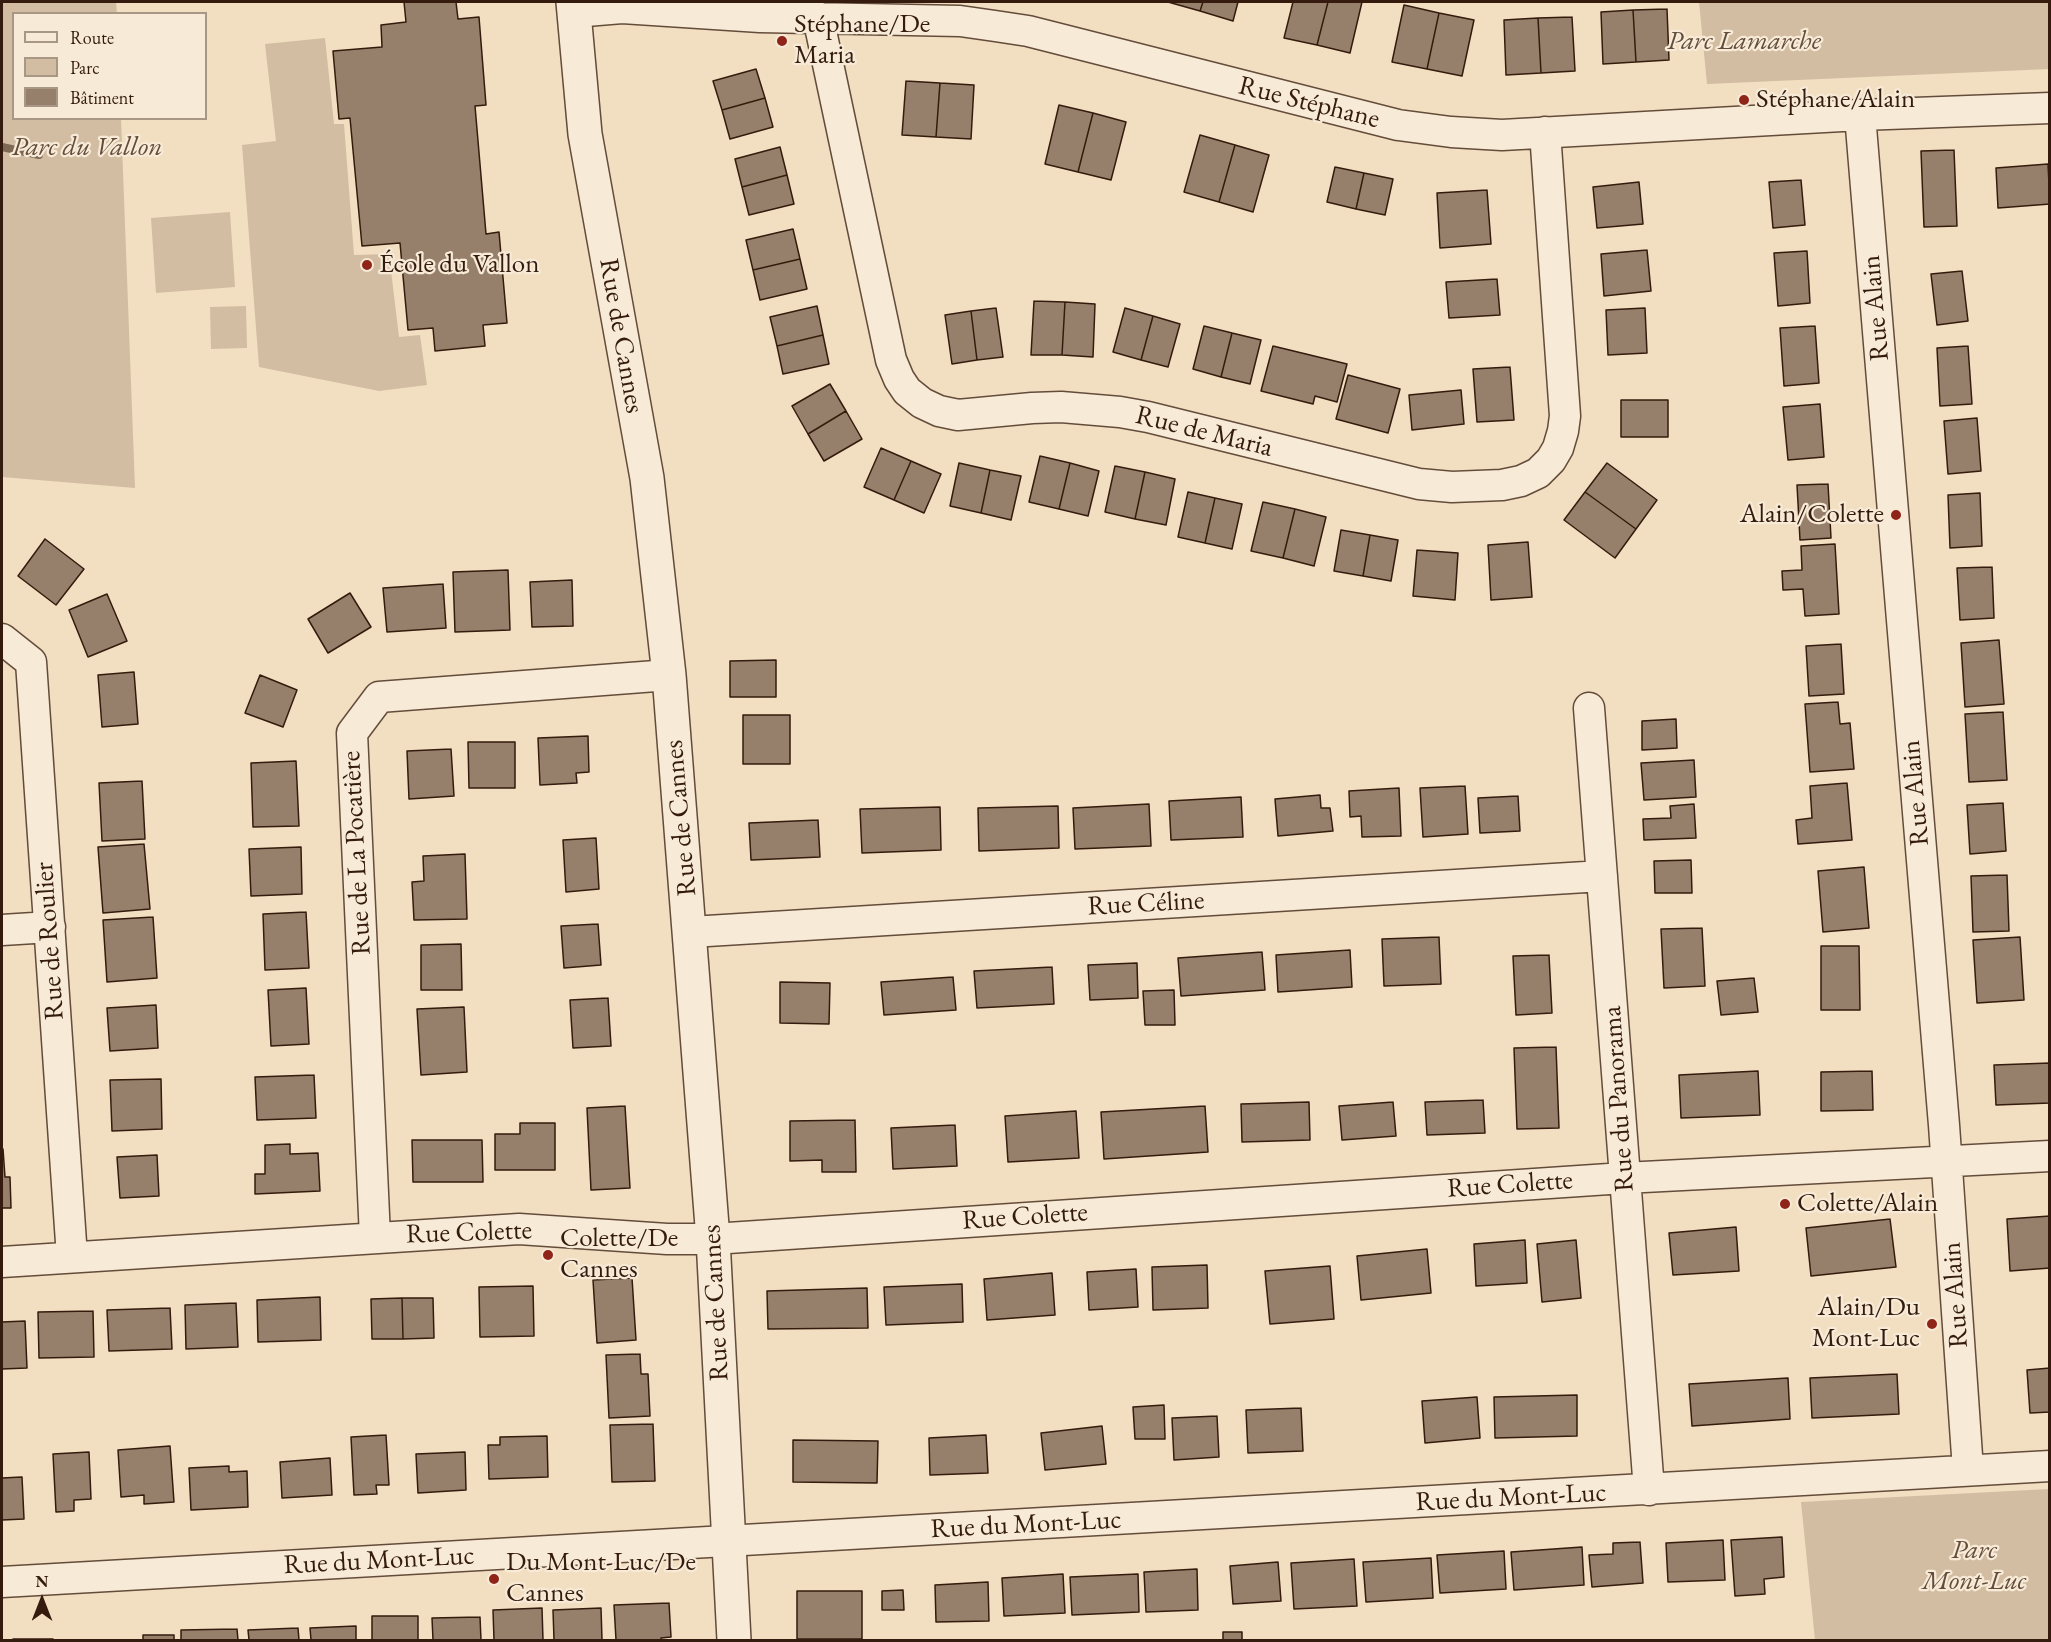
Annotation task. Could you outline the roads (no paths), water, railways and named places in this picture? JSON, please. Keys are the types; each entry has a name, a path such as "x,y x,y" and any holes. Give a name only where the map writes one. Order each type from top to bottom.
{"street":[{"name":"Rue Stéphane","path":"573,7 760,17 960,21 1002,27 1048,36 1398,125 1426,130 1502,135 1860,115 2049,108"},
{"name":"Rue de Cannes","path":"573,7 585,134 647,478 669,675 691,932 713,1239 734,1641"},
{"name":"Rue de Maria","path":"818,17 891,360 907,392 922,403 939,411 958,415 1061,407 1120,412 1419,484 1452,487 1492,486 1521,481 1538,473 1551,460 1558,448 1564,416 1545,132"},
{"name":"Rue Alain","path":"1860,115 1947,1161 1968,1470"},
{"name":"Rue de Roulier","path":"2,639 31,662 72,1257"},
{"name":"Rue de La Pocatière","path":"375,1237 352,734 379,697 669,675"},
{"name":"Rue du Panorama","path":"1588,708 1649,1490"},
{"name":"Rue Céline","path":"691,932 1602,876"},
{"path":"2,930 50,927"},
{"name":"Rue Colette","path":"2,1262 519,1229 667,1239 713,1239 1624,1178 2049,1156"},
{"name":"Rue du Mont-Luc","path":"2,1582 2049,1466"}],"waterway":[{"path":"2,147 39,155"}],"place":[{"name":"Stéphane/De Maria","path":"782,41"},
{"name":"Stéphane/Alain","path":"1744,100"},
{"name":"École du Vallon","path":"367,265"},
{"name":"Alain/Colette","path":"1896,515"},
{"name":"Colette/Alain","path":"1785,1204"},
{"name":"Colette/De Cannes","path":"548,1255"},
{"name":"Alain/Du Mont-Luc","path":"1932,1324"},
{"name":"Du Mont-Luc/De Cannes","path":"494,1579"}],"park label":[{"name":"Parc Lamarche","path":"1744,42"},
{"name":"Parc du Vallon","path":"87,148"},
{"name":"Parc Mont-Luc","path":"1974,1566"}]}
